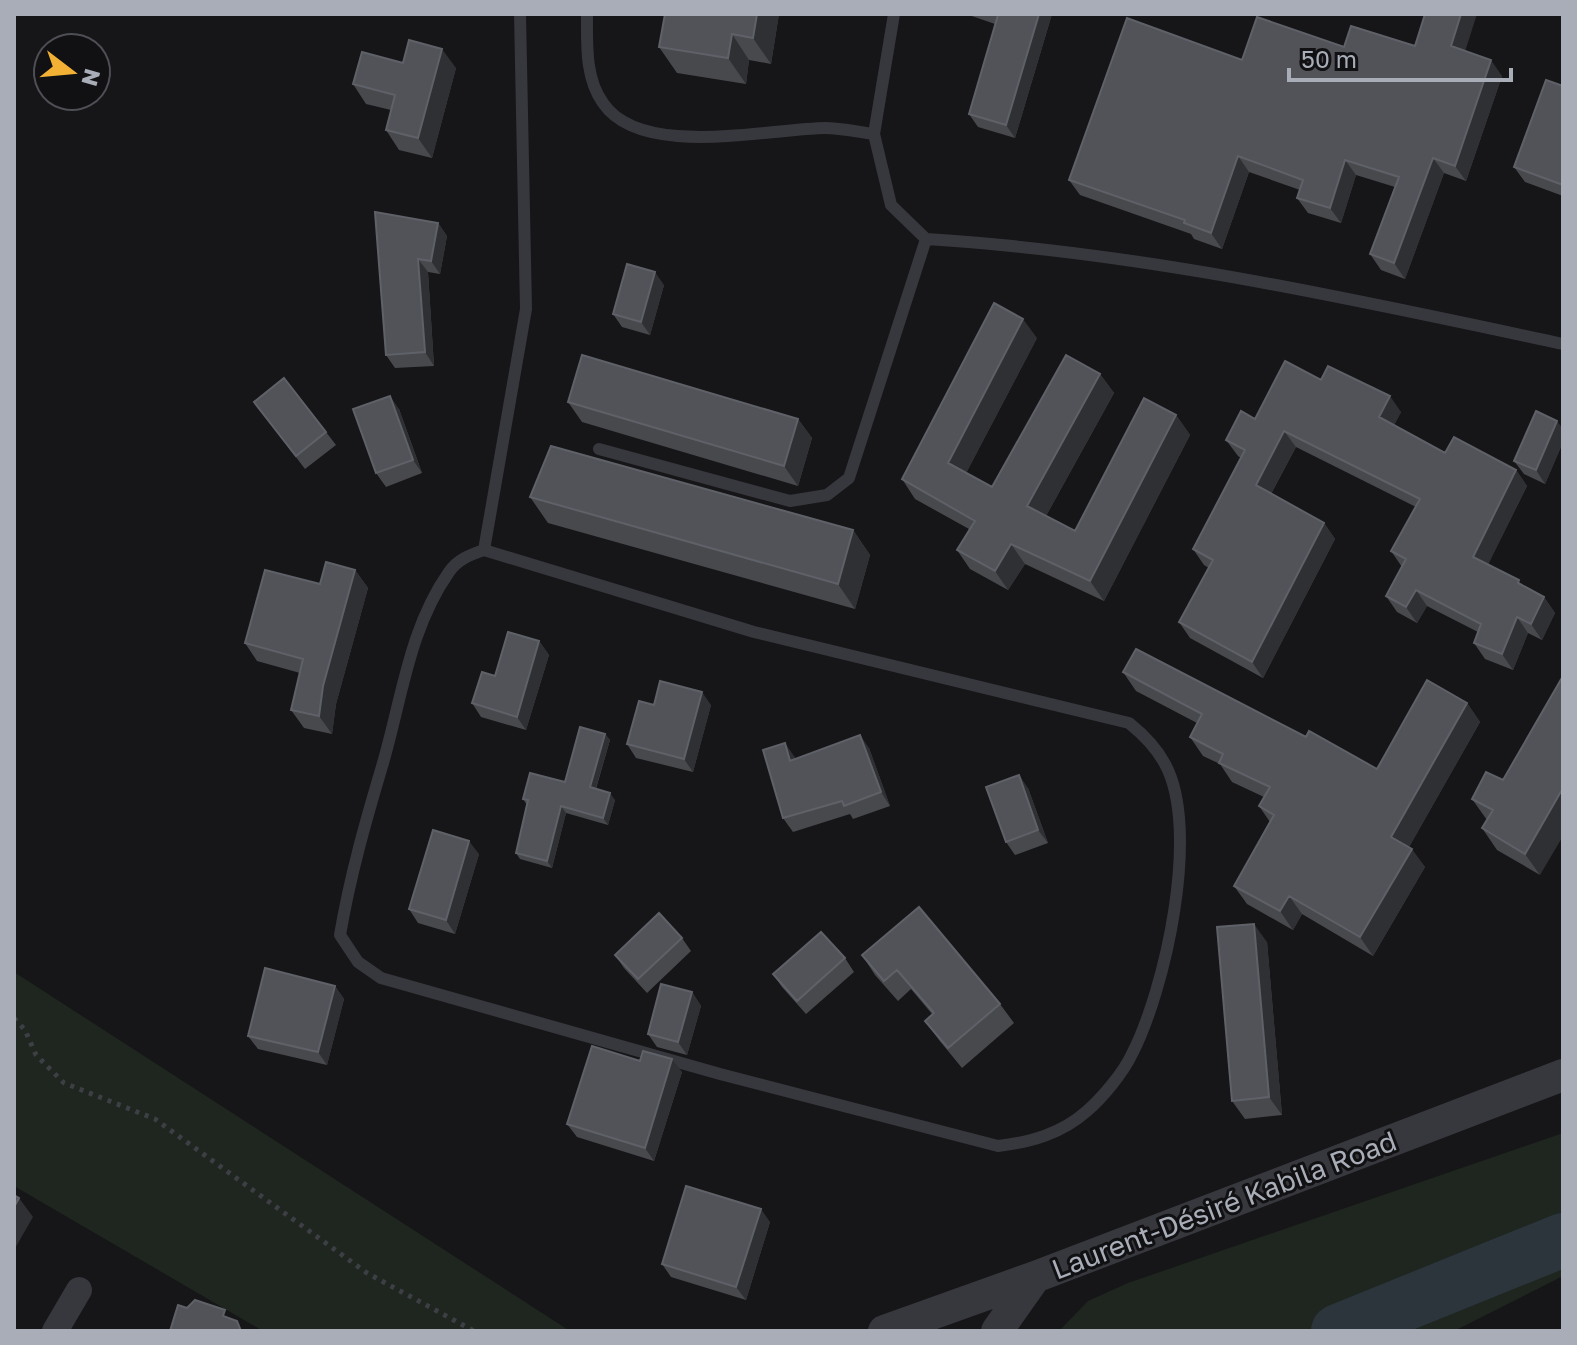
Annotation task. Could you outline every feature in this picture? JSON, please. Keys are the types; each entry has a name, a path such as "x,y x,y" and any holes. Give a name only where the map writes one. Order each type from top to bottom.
{"street":[{"name":"Laurent-Désiré Kabila Road","path":"884,1331 925,1324 1035,1277 1563,1075"},
{"path":"997,1331 1035,1277"},
{"path":"55,1331 79,1290"}],"lane":[{"path":"484,550 526,309 520,14"},
{"path":"587,14 590,76 603,104 627,126 658,135 786,133 826,128 874,134"},
{"path":"894,14 874,134 891,205 926,239 1032,246 1363,301 1563,344"},
{"path":"599,449 790,501 827,495 849,478 926,239"},
{"path":"484,550 754,632 1129,723 1150,741 1167,766 1178,804 1182,857 1178,899 1132,1056 1088,1111 1058,1131 1028,1143 998,1146 720,1074 381,978 358,962 340,935 347,889 405,668 432,603 450,571 462,558 484,550"}],"path":[{"path":"14,1018 25,1030 36,1055 64,1083 155,1119 367,1273 474,1331"}],"shaded area":[{"path":"14,972 570,1331 263,1331 14,1186"},
{"path":"1563,1133 1563,1276 1454,1331 1059,1331 1088,1301 1128,1283"}],"building":[{"path":"665,14 757,14 753,38 732,34 728,58 659,47"},
{"path":"996,14 1039,14 1006,125 969,114"},
{"path":"1425,14 1461,14 1451,46 1491,60 1455,166 1433,158 1394,263 1370,254 1399,177 1345,160 1330,208 1297,198 1303,180 1238,156 1211,233 1184,223 1185,220 1069,180 1127,18 1242,60 1257,17 1344,47 1351,26 1415,46"},
{"path":"409,40 442,49 418,138 386,130 395,95 353,84 362,52 403,63"},
{"path":"1546,80 1563,86 1563,185 1514,167"},
{"path":"375,212 438,223 431,261 418,259 425,352 386,355"},
{"path":"627,264 655,272 641,322 613,314"},
{"path":"994,303 1023,319 948,463 992,487 1066,355 1100,374 1027,506 1075,531 1144,398 1176,415 1090,581 1011,544 995,571 957,550 975,521 902,479"},
{"path":"582,355 798,419 784,466 568,402"},
{"path":"1285,361 1321,380 1328,366 1390,396 1379,417 1445,453 1454,437 1516,470 1473,557 1519,580 1518,583 1544,597 1531,624 1517,617 1502,654 1474,643 1481,624 1416,590 1406,607 1386,596 1406,559 1391,551 1420,499 1284,431 1256,485 1324,523 1252,662 1179,622 1213,560 1193,549 1245,450 1226,440 1241,411 1255,419"},
{"path":"284,378 326,432 296,456 254,402"},
{"path":"390,396 413,460 376,473 353,409"},
{"path":"1536,411 1557,421 1536,470 1514,461"},
{"path":"551,446 853,530 838,584 530,497"},
{"path":"326,562 355,570 323,686 319,716 291,710 303,659 245,643 265,570 320,584"},
{"path":"508,632 539,641 517,717 472,703 482,672 495,676"},
{"path":"1136,649 1306,737 1309,731 1377,769 1427,680 1467,703 1391,837 1412,849 1360,937 1289,896 1280,911 1234,886 1274,815 1259,806 1270,787 1219,763 1223,754 1190,737 1202,714 1123,672"},
{"path":"1563,676 1563,788 1525,854 1482,828 1493,810 1472,799 1486,772 1503,780"},
{"path":"660,681 702,692 684,759 627,744 639,701 654,705"},
{"path":"580,727 605,734 590,787 610,793 603,818 561,806 547,861 516,853 528,800 523,799 530,773 565,782"},
{"path":"860,735 881,792 844,806 842,801 783,818 763,750 785,743 790,761"},
{"path":"1019,775 1038,830 1006,842 986,787"},
{"path":"433,830 469,841 446,920 409,909"},
{"path":"919,907 1000,1004 948,1048 925,1021 934,1013 897,970 884,981 862,955"},
{"path":"659,913 682,938 638,979 615,955"},
{"path":"1254,924 1269,1097 1232,1101 1217,927"},
{"path":"821,932 845,958 797,1001 773,974"},
{"path":"265,968 335,986 318,1052 248,1036"},
{"path":"661,984 692,992 678,1042 648,1034"},
{"path":"592,1046 640,1061 643,1051 672,1059 645,1148 567,1124"},
{"path":"686,1186 761,1209 736,1287 662,1264"},
{"path":"195,1300 225,1310 223,1316 237,1321 241,1331 170,1331 178,1305 187,1308"}],"waterway":[{"path":"1338,1331 1563,1240"}]}
